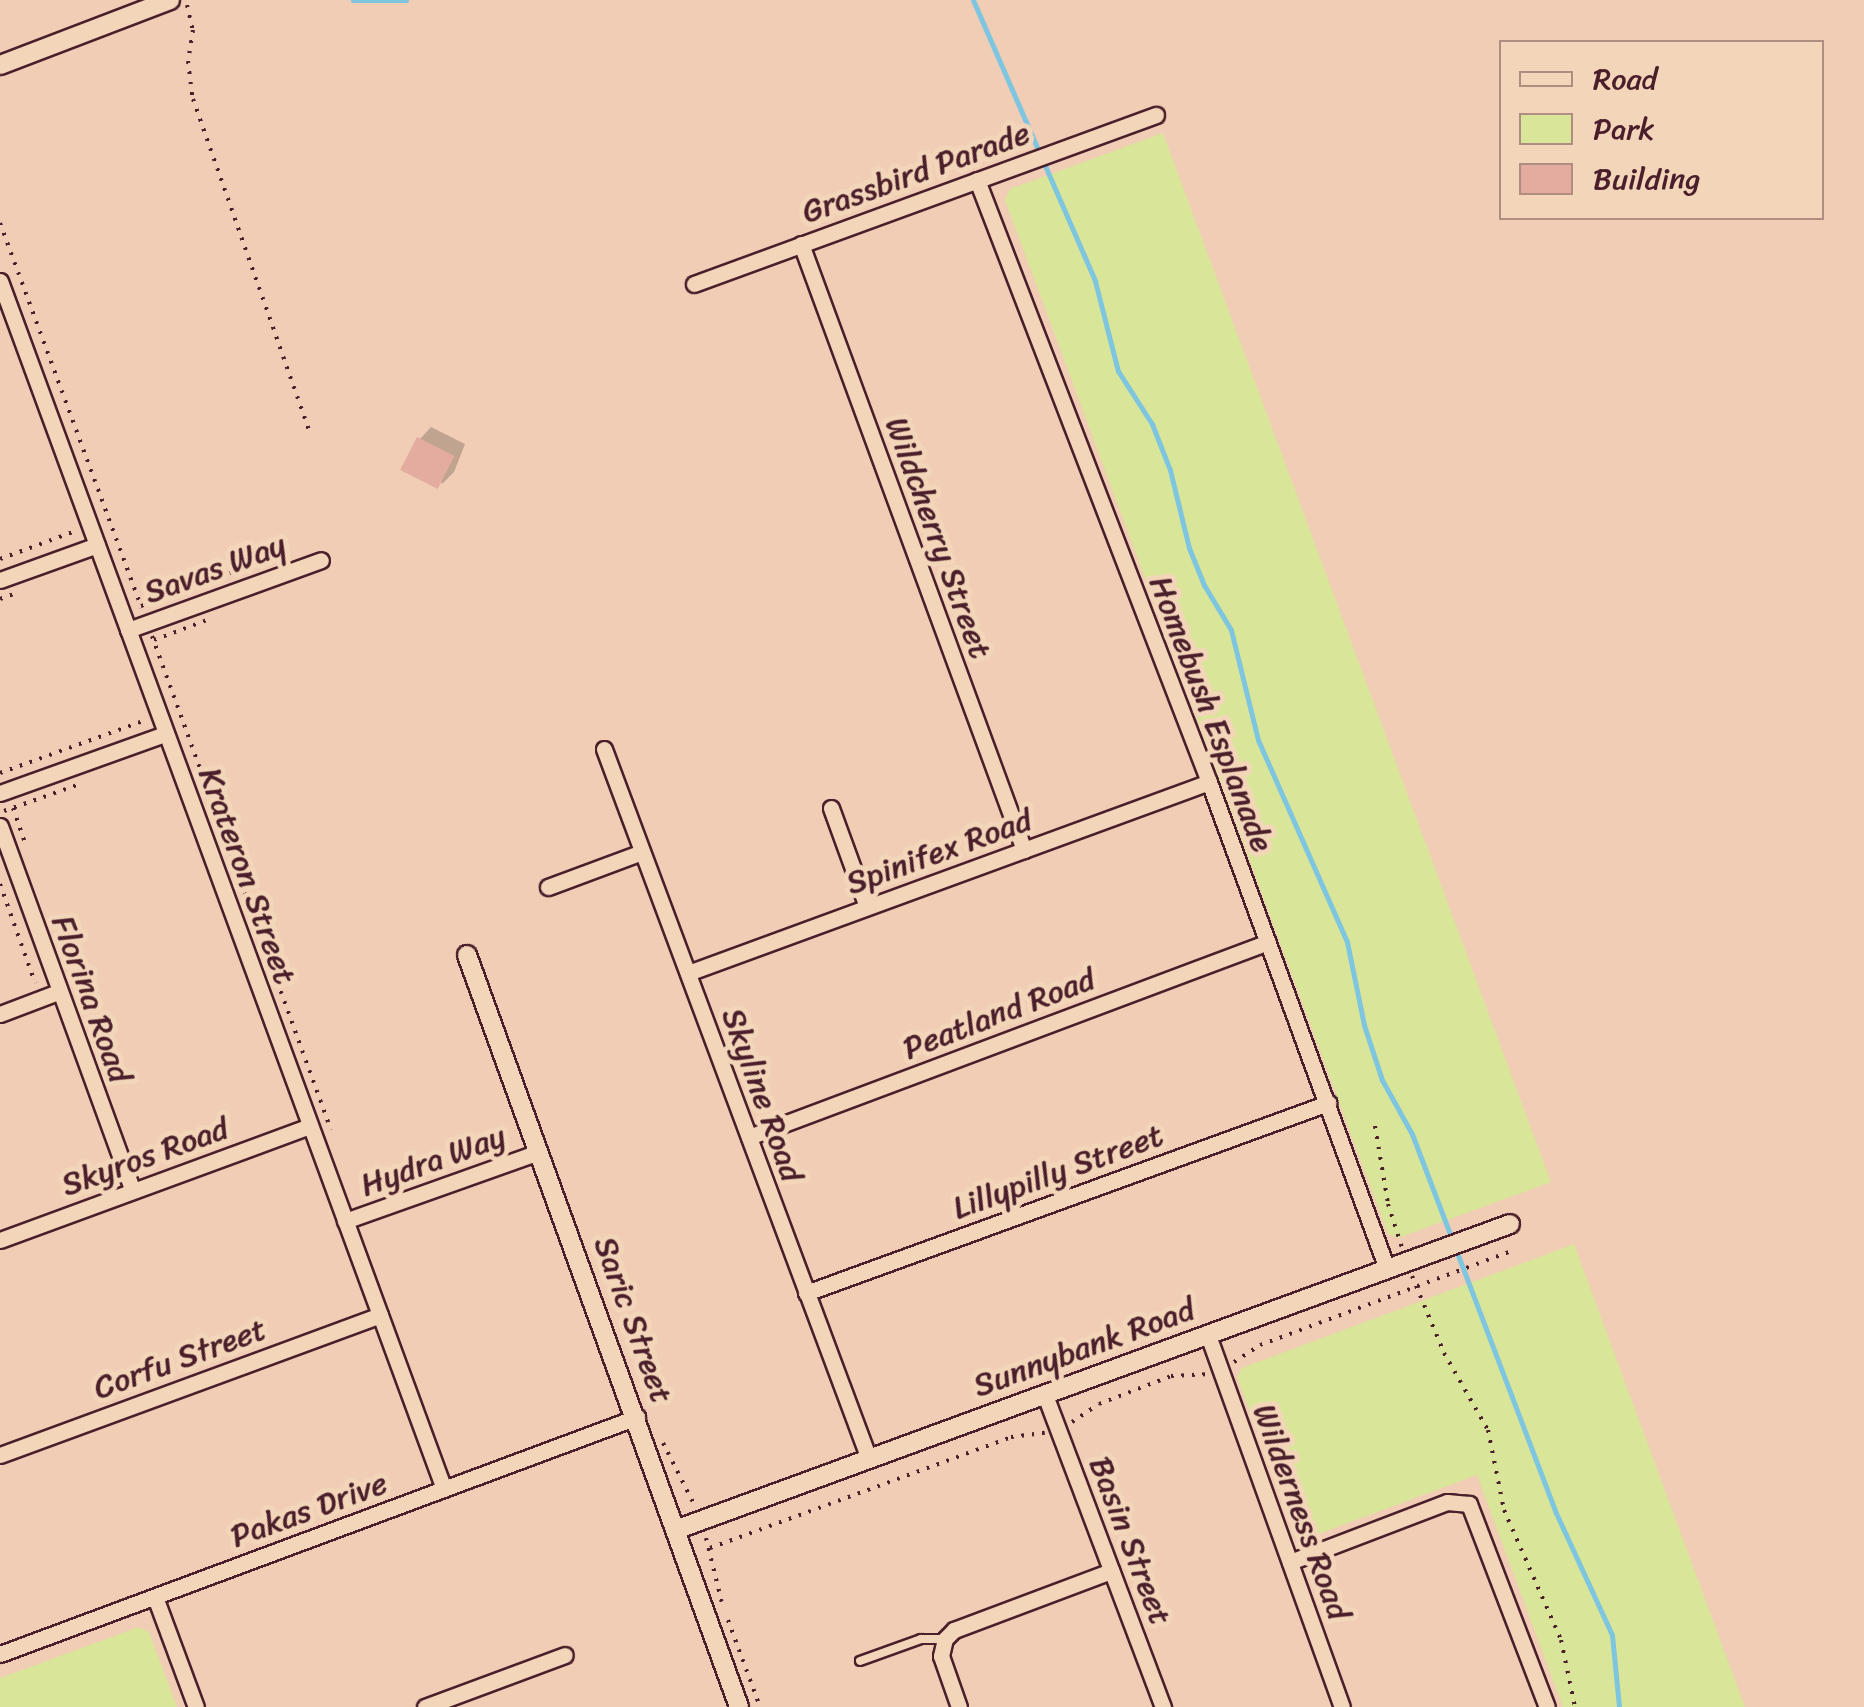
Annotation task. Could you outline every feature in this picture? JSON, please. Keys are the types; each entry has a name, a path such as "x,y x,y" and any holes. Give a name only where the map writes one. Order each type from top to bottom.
{"street":[{"path":"0,65 170,0"},
{"name":"Grassbird Parade","path":"694,284 1156,115"},
{"name":"Homebush Esplanade","path":"977,180 1208,782 1388,1269"},
{"name":"Wildcherry Street","path":"801,244 1024,850"},
{"name":"Krateron Street","path":"0,281 444,1489"},
{"path":"0,580 96,545"},
{"name":"Savas Way","path":"128,630 321,560"},
{"path":"0,793 165,734"},
{"name":"Skyline Road","path":"604,749 869,1459"},
{"name":"Spinifex Road","path":"688,973 1208,782"},
{"path":"830,808 868,907"},
{"name":"Florina Road","path":"0,826 133,1190"},
{"path":"548,886 642,852"},
{"name":"Peatland Road","path":"748,1137 1268,942"},
{"name":"Saric Street","path":"466,955 678,1529 739,1707"},
{"path":"0,1014 58,992"},
{"name":"Lillypilly Street","path":"806,1293 1328,1104"},
{"name":"Skyros Road","path":"0,1240 310,1126"},
{"name":"Hydra Way","path":"345,1221 539,1152"},
{"name":"Sunnybank Road","path":"678,1529 1510,1224"},
{"name":"Corfu Street","path":"0,1455 380,1315"},
{"name":"Wilderness Road","path":"1208,1335 1342,1707"},
{"name":"Basin Street","path":"1045,1394 1162,1707"},
{"name":"Pakas Drive","path":"0,1654 636,1417"},
{"path":"1290,1562 1447,1502 1469,1504 1547,1707"},
{"path":"960,1707 941,1656 945,1639 954,1630 1112,1571"},
{"path":"155,1597 196,1707"},
{"path":"425,1707 565,1654"}],"lane":[{"path":"860,1661 921,1639 945,1639"}],"path":[{"path":"186,0 194,30 188,60 193,100 309,430"},
{"path":"0,224 337,1145"},
{"path":"0,559 73,532"},
{"path":"141,606 275,556"},
{"path":"134,648 220,616"},
{"path":"0,774 143,721"},
{"path":"0,884 36,985"},
{"path":"1375,1126 1388,1204 1406,1262 1444,1352 1488,1430 1504,1510 1560,1640 1575,1707"},
{"path":"710,1548 1011,1437 1058,1429 1100,1404 1171,1376 1200,1376 1220,1370 1260,1344 1512,1251"}],"green space":[{"path":"1163,133 1551,1182 1398,1238 1388,1234 1005,200 1010,189"},
{"path":"1574,1244 1745,1707 1563,1707 1477,1475 1310,1537 1294,1529 1237,1377 1242,1368"},
{"path":"139,1627 149,1632 177,1707 0,1707 0,1678"}],"building":[{"path":"417,437 454,456 438,489 400,470"}],"waterway":[{"path":"353,0 406,0"},
{"path":"973,0 1095,281 1118,371 1152,424 1170,470 1189,548 1204,585 1231,630 1258,740 1347,942 1364,1025 1382,1080 1412,1134 1556,1513 1612,1635 1619,1707"}]}
